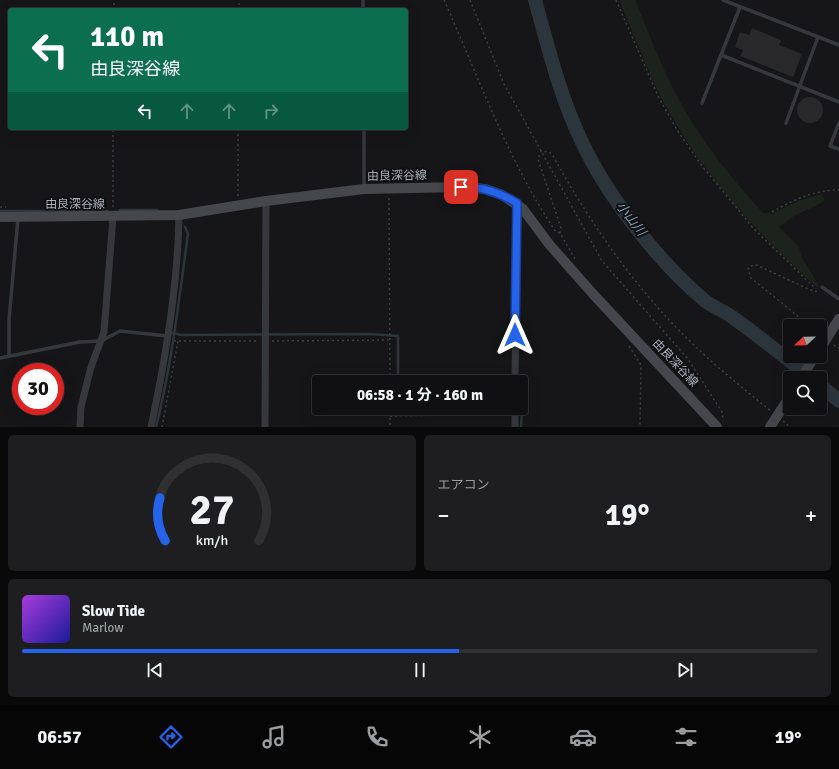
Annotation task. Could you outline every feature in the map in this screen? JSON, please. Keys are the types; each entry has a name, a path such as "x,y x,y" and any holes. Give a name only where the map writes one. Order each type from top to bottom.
{"main road":[{"name":"由良深谷線","path":"0,217 113,217 179,215 266,201 364,189 475,187 494,191 517,203 593,294 717,427"},
{"path":"827,338 839,319"},
{"path":"770,427 783,407"}],"street":[{"path":"265,427 266,201"},
{"path":"515,375 517,203"},
{"path":"151,427 167,339 178,254 179,215"},
{"path":"80,427 82,400 91,367 104,332 113,217"},
{"path":"515,415 515,427"}],"lane":[{"path":"723,0 839,45"},
{"path":"702,103 740,7"},
{"path":"786,123 818,37"},
{"path":"721,56 839,102"},
{"path":"839,123 830,146 839,149"},
{"path":"364,130 364,189"},
{"path":"9,356 9,320 19,217"},
{"path":"822,287 839,299"},
{"path":"0,358 80,342 101,341 120,331 167,339"}],"path":[{"path":"444,0 517,163 556,232 560,233 561,228 538,159 541,152"},
{"path":"470,0 504,84 602,261 688,359 722,412 723,421 717,427"},
{"path":"616,0 658,96 677,130 702,166 754,229 819,292 810,290 757,265 750,266 748,269 748,274 802,319"},
{"path":"113,217 114,130"},
{"path":"238,130 238,206"},
{"path":"541,152 549,152 552,154 598,231 652,301 695,346 772,412"},
{"path":"389,189 390,375"},
{"path":"772,212 793,200 813,193 839,190"},
{"path":"167,339 178,341 390,340"},
{"path":"162,427 178,341"},
{"path":"640,427 641,372"},
{"path":"390,427 390,416 415,415"},
{"path":"778,417 790,427"}],"shaded area":[{"path":"619,0 635,0 666,74 696,129 717,159 764,214 768,212 771,214 798,201 822,194 825,201 794,216 779,227 799,247 801,256 819,286 818,288 773,246 731,200 711,176 693,150 676,124 655,85"}],"building":[{"path":"752,28 781,40 779,45 802,54 793,77 740,56 743,50 735,47 740,32 749,35"},
{"path":"810,97 819,101 823,110 819,119 810,123 801,119 797,110 801,101"}],"waterway":[{"name":"小山川","path":"535,0 555,71 567,106 581,140 592,161 619,205 651,247 686,284 710,305 742,324 802,371"},
{"path":"120,210 157,210"},
{"path":"0,211 107,211"},
{"path":"156,427 162,403 175,331 188,234 185,227"},
{"path":"173,333 181,335 370,334 398,336 398,375"},
{"name":"小山川","path":"827,391 839,401"},
{"path":"521,427 522,415"}],"route":[{"path":"461,187 475,187 494,191 517,203 515,335"}]}
